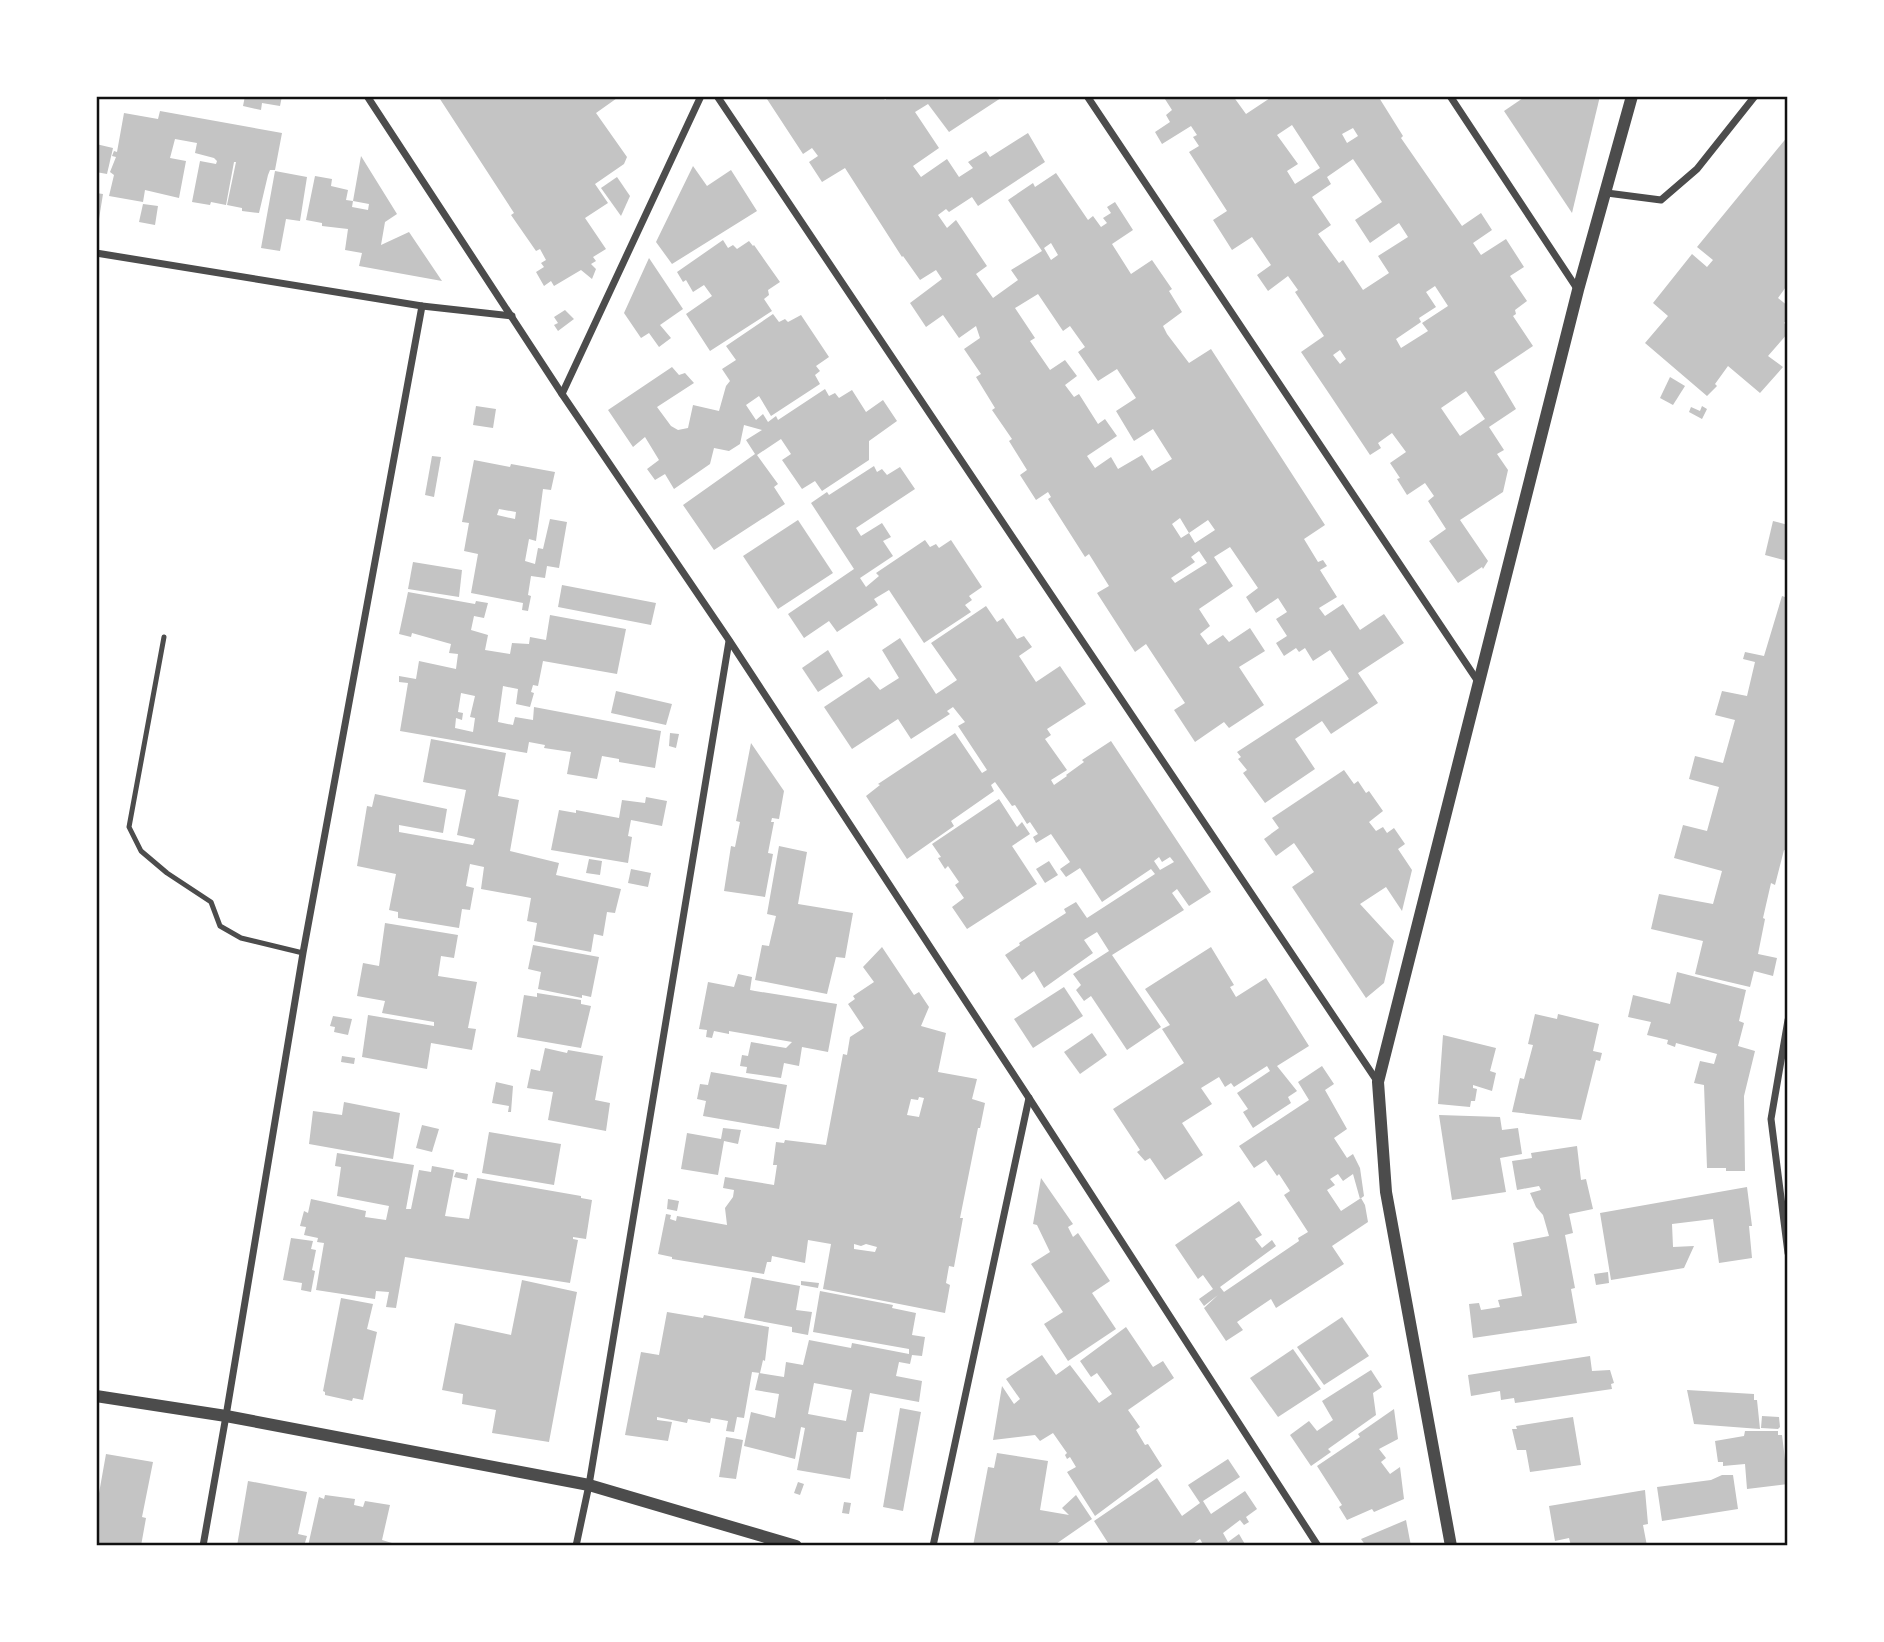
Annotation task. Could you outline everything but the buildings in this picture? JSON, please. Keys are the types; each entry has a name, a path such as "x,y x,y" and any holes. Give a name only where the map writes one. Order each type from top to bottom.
{"street":[{"path":"367,96 562,394 729,640 1318,1546"},
{"path":"562,394 701,96"},
{"path":"717,96 1378,1082"},
{"path":"1087,96 1478,680"},
{"path":"1450,96 1578,290"},
{"path":"1451,1546 1386,1192 1378,1082 1578,290 1632,96"},
{"path":"1607,192 1661,200 1697,169 1755,96"},
{"path":"96,253 422,306 512,316"},
{"path":"203,1546 303,953 422,306"},
{"path":"576,1546 589,1485 729,640"},
{"path":"1788,1020 1771,1119 1788,1253"},
{"path":"933,1546 1029,1098"},
{"path":"96,1396 226,1416 589,1485 796,1546"}],"lane":[{"path":"164,637 129,827 141,851 167,873 211,902 220,926 241,938 303,953"}]}
